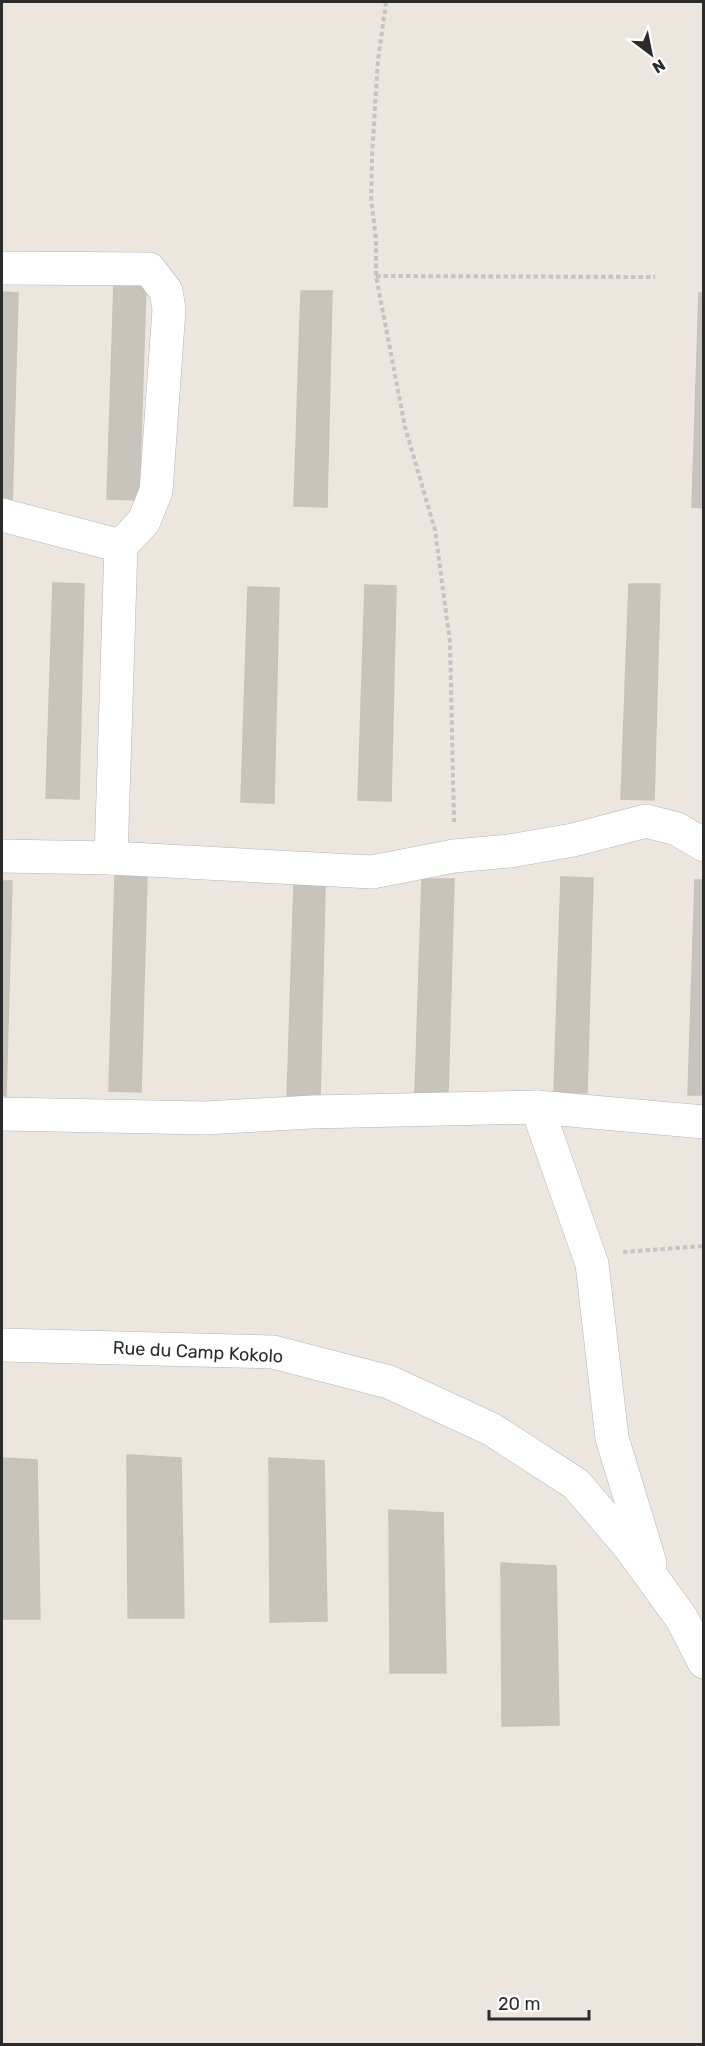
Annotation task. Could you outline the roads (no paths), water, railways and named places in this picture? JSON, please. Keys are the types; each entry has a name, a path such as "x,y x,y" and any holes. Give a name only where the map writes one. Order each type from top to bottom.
{"street":[{"path":"2,268 148,269 166,291 169,309 156,491 144,521 121,546 111,858"},
{"path":"2,515 121,546"},
{"path":"2,856 111,858 372,872 454,856 521,849 646,821 677,829 704,845"},
{"path":"2,1114 206,1118 312,1112 537,1107 704,1122"},
{"path":"537,1107 592,1264 612,1438 656,1583"},
{"name":"Rue du Camp Kokolo","path":"2,1345 273,1352 389,1382 490,1429 576,1484 629,1546 682,1619 704,1662"}]}
